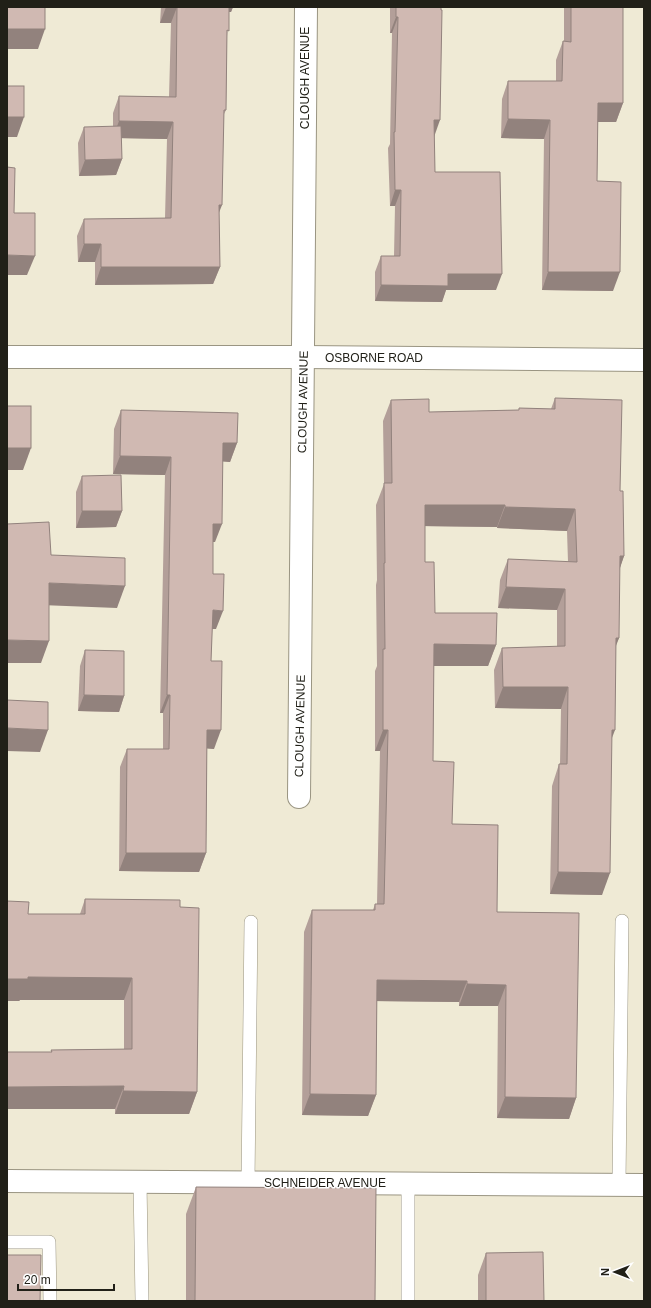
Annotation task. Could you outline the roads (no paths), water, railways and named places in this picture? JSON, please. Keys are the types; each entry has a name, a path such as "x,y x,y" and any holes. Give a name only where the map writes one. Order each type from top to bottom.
{"street":[{"name":"CLOUGH AVENUE","path":"299,797 306,7"},
{"name":"OSBORNE ROAD","path":"7,357 303,357 644,360"},
{"name":"SCHNEIDER AVENUE","path":"7,1181 644,1185"}],"lane":[{"path":"619,1184 622,921"},
{"path":"248,1183 251,922"},
{"path":"140,1182 142,1301"},
{"path":"408,1184 408,1301"},
{"path":"7,1242 49,1242 50,1301"}]}
